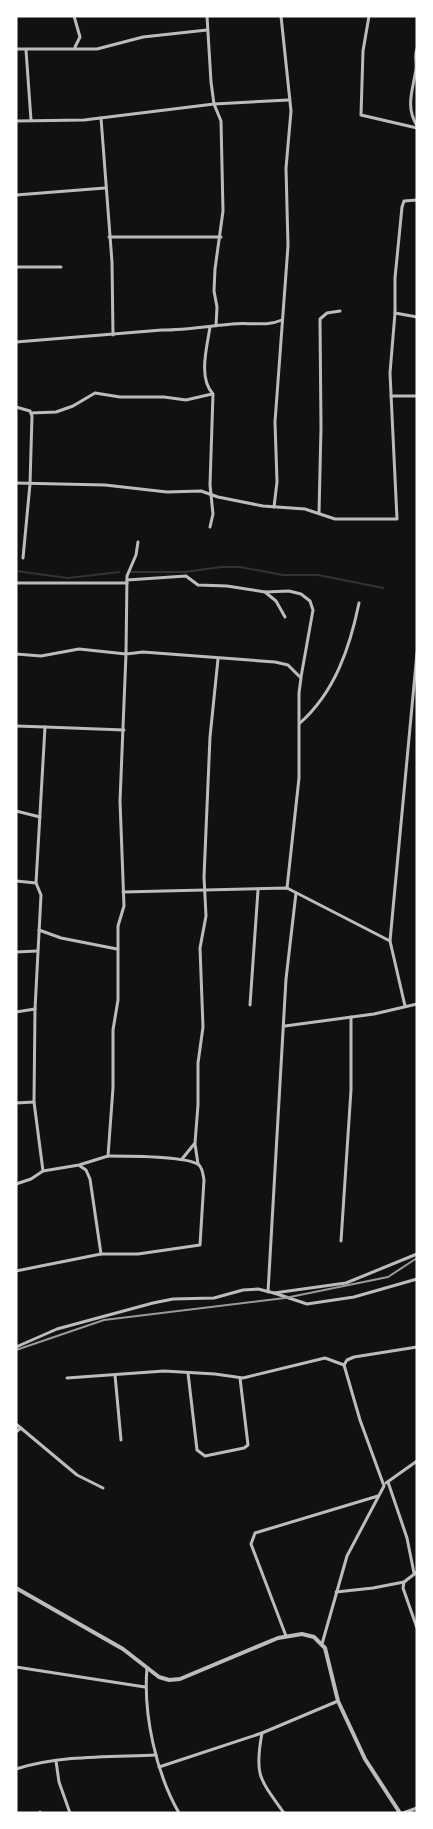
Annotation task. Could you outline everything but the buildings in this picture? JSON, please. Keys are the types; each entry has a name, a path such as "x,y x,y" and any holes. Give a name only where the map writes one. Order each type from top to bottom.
{"street":[{"path":"74,16 80,37 75,47"},
{"path":"207,16 214,104 221,121 223,211 221,237 215,268 214,292 218,308 216,326"},
{"path":"274,507 277,482 275,422 288,246 286,168 291,110 288,100 281,16"},
{"path":"369,16 363,51 362,115 417,127"},
{"path":"16,49 75,47 97,49 143,37 207,30"},
{"path":"417,49 410,115 417,127"},
{"path":"26,50 31,120"},
{"path":"16,121 101,118 214,104 288,100"},
{"path":"101,118 113,335"},
{"path":"16,195 106,188"},
{"path":"16,483 105,486 167,492 201,491 274,507 305,509 335,519 397,519 390,373 395,314 395,278 402,208 404,201 417,200"},
{"path":"109,237 221,237"},
{"path":"16,268 61,267"},
{"path":"319,514 321,428 320,319 327,313 340,311"},
{"path":"395,314 417,318"},
{"path":"16,342 274,323 282,320"},
{"path":"210,327 205,366 207,388 213,394 210,494 213,514 210,527"},
{"path":"16,407 31,413 56,412 73,406 95,393 120,397 164,397 186,400 213,394"},
{"path":"391,396 417,396"},
{"path":"23,558 30,484 31,413"},
{"path":"108,1156 113,1088 114,1030 118,1000 118,926 124,906 120,844 127,581 138,542"},
{"path":"16,582 127,581 186,576 198,585 227,586 265,592 289,591 301,594 310,601 313,616 304,650 299,693 300,722 297,801 287,888"},
{"path":"265,592 276,601 284,617"},
{"path":"300,722 337,676 359,603"},
{"path":"16,654 41,656 79,649 126,654 143,652 275,662 288,665 301,678"},
{"path":"405,1006 390,941 417,653"},
{"path":"16,1271 101,1254 138,1254 200,1245 204,1180 198,1165 194,1143 198,1105 198,1063 203,1028 200,948 206,916 204,890 210,737 218,659"},
{"path":"16,726 124,730"},
{"path":"43,1172 34,1102 35,1009 41,895 36,883 45,727"},
{"path":"16,811 40,817"},
{"path":"16,881 36,883"},
{"path":"123,892 171,889 258,890 287,888 390,941"},
{"path":"250,1005 258,890"},
{"path":"268,1292 289,952 296,894"},
{"path":"40,930 61,938 117,949"},
{"path":"16,952 37,951"},
{"path":"285,1026 351,1017 417,1004"},
{"path":"16,1012 35,1009"},
{"path":"342,1241 351,1090 351,1017"},
{"path":"16,1103 34,1102"},
{"path":"182,1159 194,1143"},
{"path":"16,1184 31,1180 43,1172 79,1165 108,1156 182,1159 198,1165"},
{"path":"88,1162 86,1170 92,1189 101,1254"},
{"path":"79,1165 86,1170"},
{"path":"274,1293 346,1283 417,1254"},
{"path":"16,1347 57,1329 173,1299 214,1298 243,1290 258,1289 306,1304 354,1297 417,1279"},
{"path":"384,1486 360,1420 344,1365 347,1360 354,1357 417,1347"},
{"path":"67,1378 115,1376 138,1372 188,1373 240,1378 325,1358 344,1365"},
{"path":"188,1373 197,1450 205,1456 244,1448 248,1445 240,1378"},
{"path":"115,1376 121,1440"},
{"path":"16,1424 76,1475 103,1488"},
{"path":"16,1432 21,1428"},
{"path":"322,1644 335,1592 347,1556 384,1486 417,1461"},
{"path":"335,1592 404,1582 415,1572 407,1538 388,1482"},
{"path":"286,1636 251,1544 255,1533 379,1496"},
{"path":"404,1582 405,1597 417,1628"},
{"path":"16,1588 118,1646 164,1679 180,1679 286,1636 308,1635 322,1644 329,1660 338,1700 371,1770 402,1813 417,1808"},
{"path":"16,1667 145,1687"},
{"path":"147,1668 145,1687 156,1755 168,1792 179,1813"},
{"path":"159,1767 262,1733 338,1700"},
{"path":"262,1733 257,1763 260,1778 284,1813"},
{"path":"16,1770 37,1763 156,1755"},
{"path":"56,1761 60,1782 70,1813"}],"waterway":[{"path":"129,572 185,572 221,567 240,567 283,575 318,575 383,588"},
{"path":"16,571 68,578 119,572"}],"railway":[{"path":"16,1350 104,1320 285,1298 388,1277 417,1258"}]}
